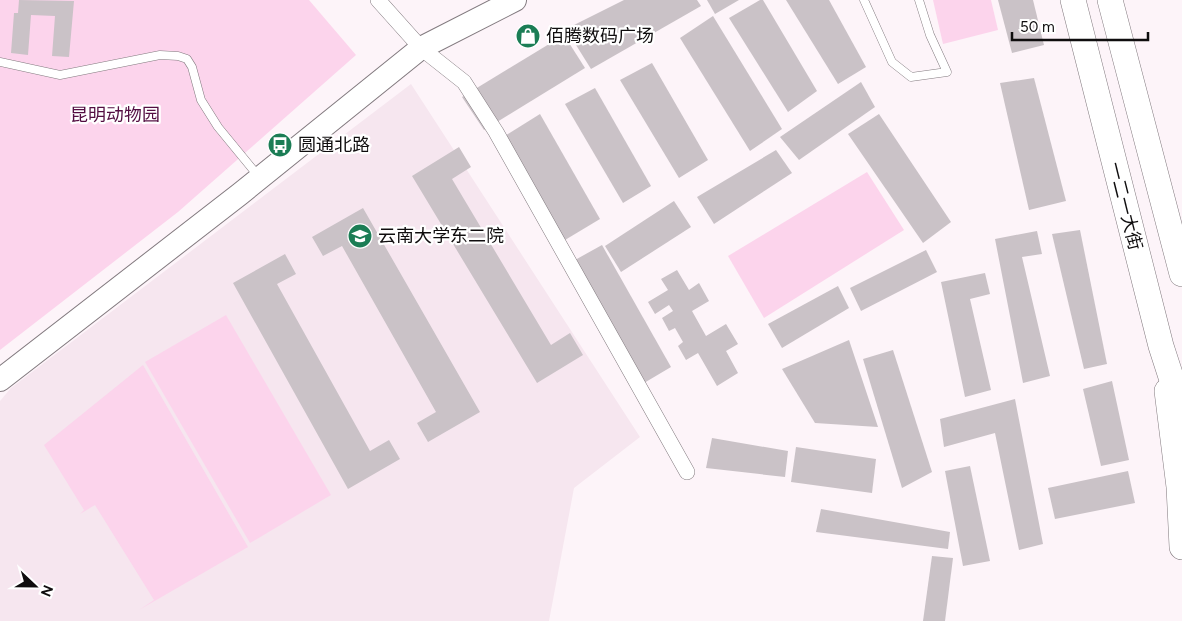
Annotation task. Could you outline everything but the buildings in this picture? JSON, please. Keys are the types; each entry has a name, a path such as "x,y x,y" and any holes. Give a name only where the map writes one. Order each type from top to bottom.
{"main road":[{"path":"0,380 260,178 421,48 515,0"},
{"name":"一二一大街","path":"1073,0 1161,346 1182,411"},
{"path":"1110,0 1181,267"},
{"path":"1161,346 1178,487 1182,547"}],"street":[{"path":"378,0 421,48 464,82 496,132 687,472"}],"lane":[{"path":"864,0 892,62 911,78 947,72 930,35 919,0"},
{"path":"0,62 60,75 160,55 178,56 187,59 192,67 201,100 218,127 260,178"}],"shaded area":[{"name":"云南大学东二院","path":"411,84 640,437 574,488 549,621 0,621 0,401 11,388"}],"green space":[{"name":"昆明动物园","path":"0,0 309,0 356,55 178,212 0,350"},
{"path":"933,0 991,0 998,30 943,44"},
{"path":"867,172 904,230 764,318 728,256"},
{"path":"226,315 331,495 250,543 145,362"},
{"path":"143,365 248,547 139,610 154,600 95,505 80,514 84,510 44,445"}],"place":[{"name":"佰腾数码广场","path":"528,36"},
{"name":"圆通北路","path":"280,145"},
{"name":"云南大学东二院","path":"360,236"}]}
